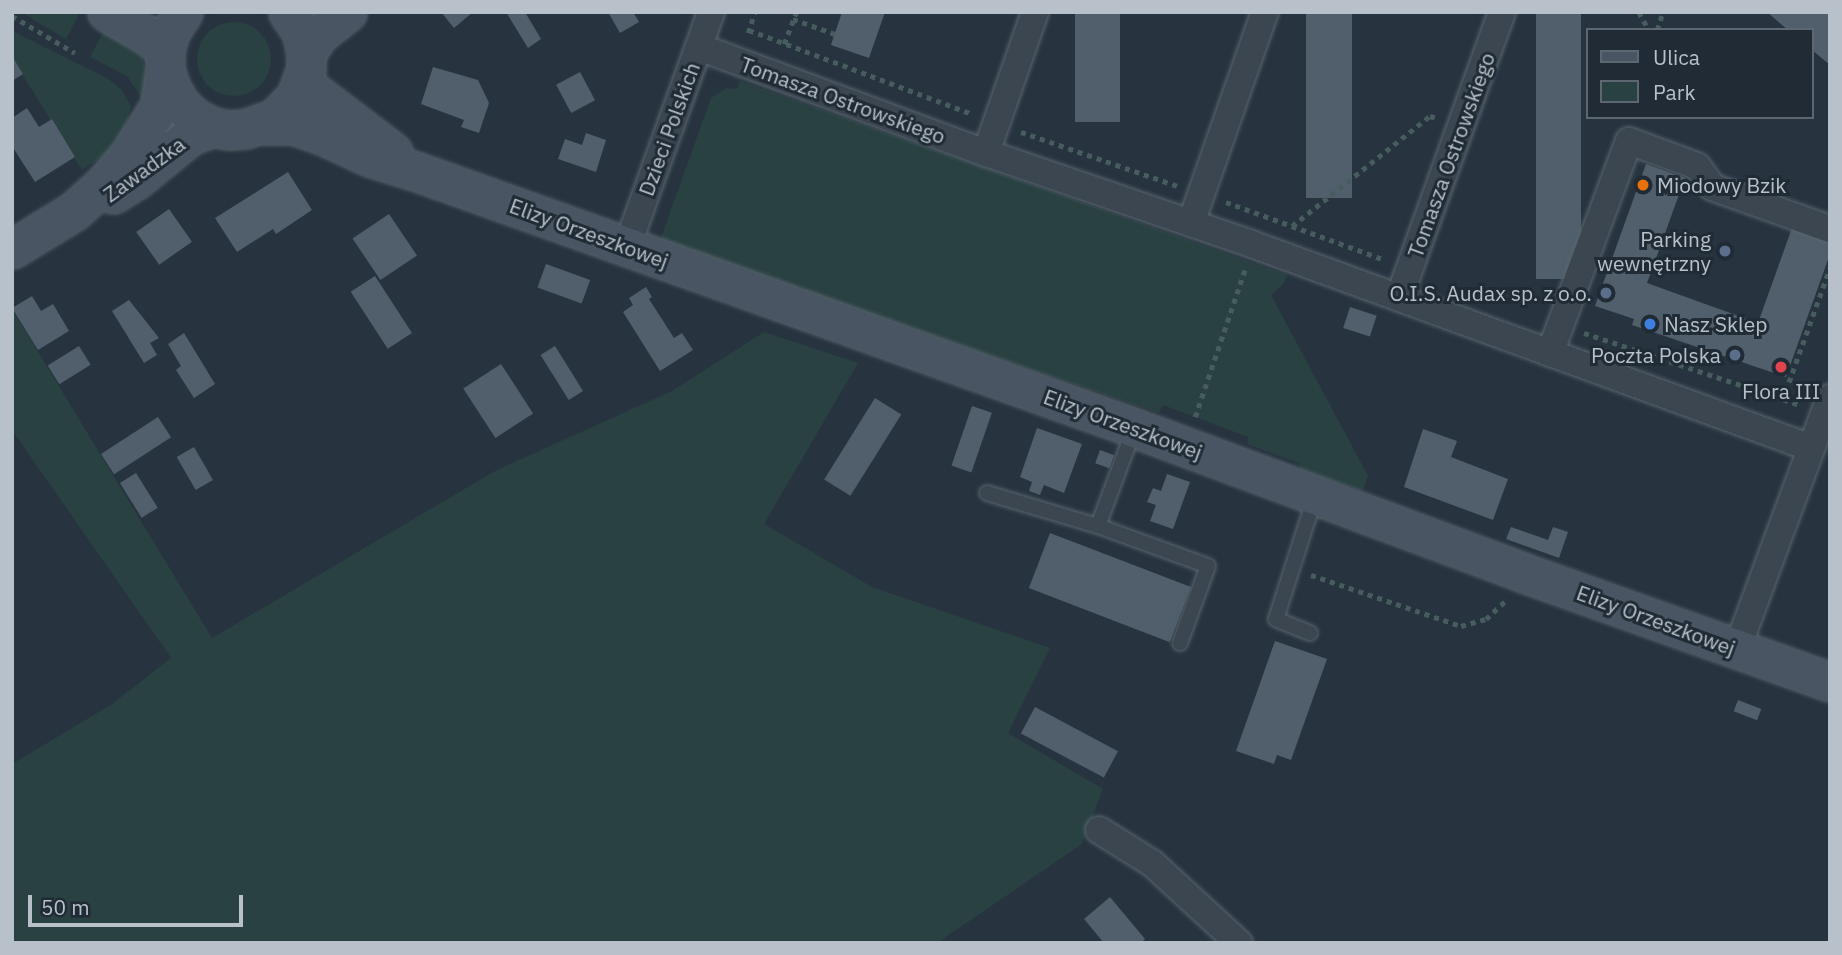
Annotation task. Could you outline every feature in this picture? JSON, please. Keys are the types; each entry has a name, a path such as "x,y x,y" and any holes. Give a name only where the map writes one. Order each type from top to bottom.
{"street":[{"path":"107,12 147,35 165,60 171,89 181,105 195,118 213,127"},
{"name":"Zawadzka","path":"12,249 74,211 102,186 129,155 160,105 170,32 183,12"},
{"path":"288,12 302,33 304,69"},
{"path":"261,125 286,108 318,35 348,12"},
{"name":"Dzieci Polskich","path":"627,247 712,12"},
{"path":"986,153 1035,12"},
{"path":"1191,223 1265,12"},
{"name":"Tomasza Ostrowskiego","path":"1399,298 1463,127 1502,12"},
{"name":"Tomasza Ostrowskiego","path":"699,47 986,153 1254,244 1811,448"},
{"name":"Elizy Orzeszkowej","path":"304,69 415,171"},
{"name":"Elizy Orzeszkowej","path":"213,127 229,130 261,125 293,125 370,158 415,171 1135,428 1524,573 1830,682"},
{"name":"Zawadzka","path":"74,211 101,201 137,179 191,135 213,127"},
{"path":"1550,353 1629,141 1697,166 1712,187 1830,229"},
{"path":"1737,649 1830,398"},
{"path":"1100,830 1153,864 1239,943"}],"lane":[{"path":"1098,526 1135,428"},
{"path":"987,493 1098,526 1208,566 1181,643"},
{"path":"1310,633 1276,619 1315,496"}],"path":[{"path":"784,44 796,12"},
{"path":"1639,12 1648,28"},
{"path":"12,16 75,53"},
{"path":"793,19 835,34"},
{"path":"1291,226 1430,116 1463,127"},
{"path":"1194,421 1264,216"},
{"path":"1782,401 1830,268"},
{"path":"1297,549 1312,577 1461,626 1486,619 1519,586 1524,573"}],"green space":[{"path":"21,12 80,12 66,39"},
{"path":"227,22 241,22 255,28 265,38 271,59 269,73 255,90 241,96 227,96 213,90 203,80 197,66 197,52 203,38 213,28"},
{"path":"108,23 136,45 145,67 148,87 143,111 141,97 127,76 90,57"},
{"path":"12,31 107,78 122,90 131,106 126,127 107,154 82,170 12,58"},
{"path":"740,81 1287,275 1284,283 1271,295 1368,476 1363,491 1301,470 1299,463 1247,444 1248,437 1163,405 1159,413 659,243 711,98 726,88 737,89"},
{"path":"12,309 212,638 495,471 672,391 764,332 858,363 764,524 872,587 1050,648 1008,733 1103,789 1082,844 937,943 12,943 12,764 112,704 171,658 12,430"}],"building":[{"path":"441,12 473,12 454,28"},
{"path":"506,12 525,12 541,39 528,48"},
{"path":"608,12 633,12 639,22 620,33"},
{"path":"842,12 885,12 869,58 831,45"},
{"path":"1075,12 1120,12 1120,122 1075,122"},
{"path":"1306,12 1352,12 1352,198 1306,198"},
{"path":"1536,12 1581,12 1581,279 1536,279"},
{"path":"1767,12 1830,12 1830,65 1814,52 1814,28 1786,28"},
{"path":"12,56 23,74 12,81"},
{"path":"433,67 478,80 489,103 479,133 461,127 464,120 421,104"},
{"path":"580,72 595,100 571,113 556,85"},
{"path":"27,108 39,127 52,119 75,157 35,182 12,146 12,118"},
{"path":"586,133 606,140 596,172 558,159 565,139 582,145"},
{"path":"1646,164 1685,178 1647,283 1758,323 1792,228 1830,241 1830,254 1786,377 1632,325 1634,319 1595,306"},
{"path":"288,172 312,210 276,234 273,229 237,252 215,218"},
{"path":"169,209 192,242 159,265 136,232"},
{"path":"389,214 417,255 380,280 353,239"},
{"path":"546,264 590,280 582,304 537,287"},
{"path":"375,276 412,333 388,349 351,292"},
{"path":"646,287 652,297 649,299 674,338 682,333 693,350 660,371 623,312 633,305 629,298"},
{"path":"32,296 41,311 53,304 69,331 38,350 12,308"},
{"path":"129,300 159,338 150,343 157,355 144,363 112,311"},
{"path":"1350,307 1377,316 1370,337 1343,328"},
{"path":"184,333 215,384 194,398 176,370 181,366 168,344"},
{"path":"79,346 91,365 59,384 48,366"},
{"path":"555,346 583,391 569,400 541,355"},
{"path":"501,364 533,413 495,438 463,389"},
{"path":"875,398 901,414 850,496 824,479"},
{"path":"972,406 992,413 971,472 951,466"},
{"path":"158,417 171,437 114,474 101,454"},
{"path":"1037,428 1082,444 1064,493 1044,485 1040,495 1029,491 1032,482 1020,477"},
{"path":"1423,429 1457,441 1451,457 1508,479 1493,520 1404,487"},
{"path":"194,447 213,480 196,490 177,457"},
{"path":"1100,450 1114,455 1109,468 1095,463"},
{"path":"136,473 158,508 142,518 120,483"},
{"path":"1167,474 1190,482 1173,529 1150,521 1156,505 1147,502 1153,488 1161,491"},
{"path":"1511,527 1548,540 1553,527 1568,532 1559,558 1506,539"},
{"path":"1050,533 1191,587 1170,642 1029,588"},
{"path":"1275,641 1327,659 1291,760 1277,755 1274,764 1236,751"},
{"path":"1738,700 1761,709 1757,720 1734,711"},
{"path":"1035,707 1118,751 1104,778 1021,733"},
{"path":"1110,897 1145,939 1141,943 1104,943 1084,919"}],"place":[{"name":"Miodowy Bzik","path":"1643,185"},
{"name":"Parking wewnętrzny","path":"1725,251"},
{"name":"O.I.S. Audax sp. z o.o.","path":"1606,293"},
{"name":"Nasz Sklep","path":"1650,324"},
{"name":"Poczta Polska","path":"1735,355"},
{"name":"Flora III","path":"1781,367"}]}
